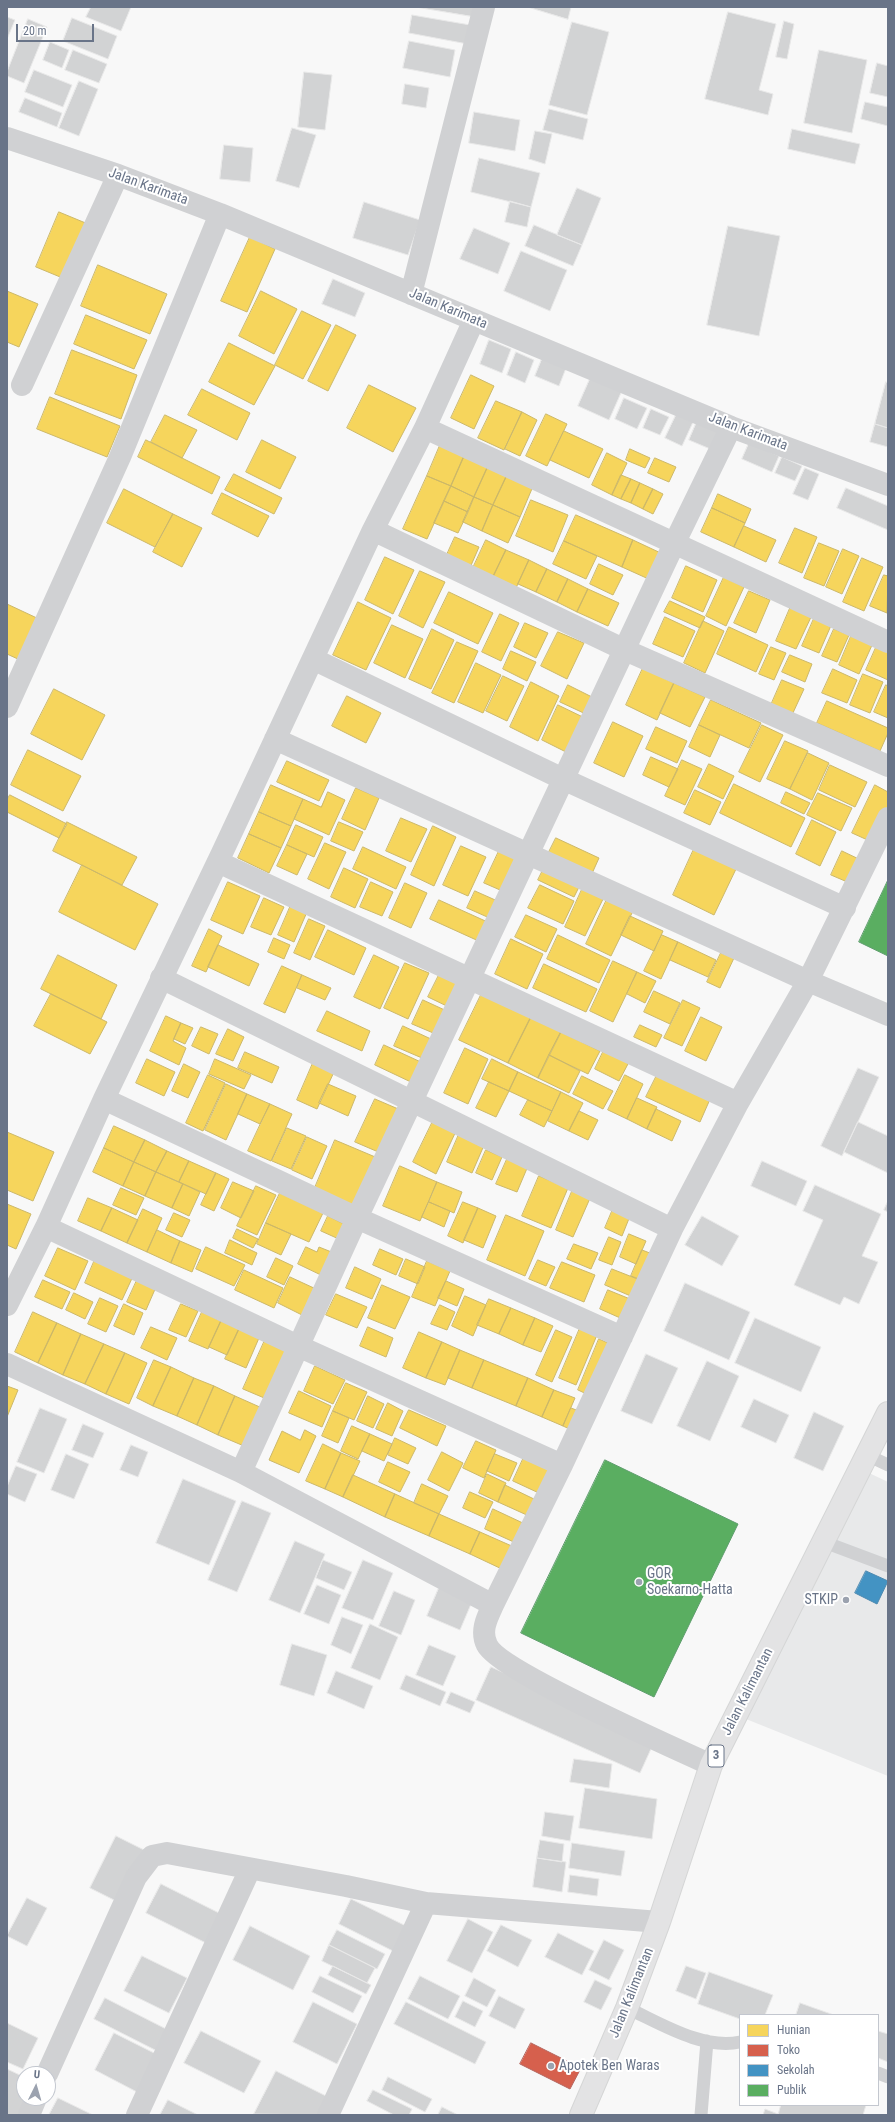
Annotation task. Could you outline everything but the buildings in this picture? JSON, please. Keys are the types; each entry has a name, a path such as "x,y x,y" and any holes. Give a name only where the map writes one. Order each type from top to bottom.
{"highway":[{"name":"Jalan Kalimantan","path":"581,2115 627,2008 659,1922 711,1765 888,1413"}],"street":[{"path":"411,294 484,7"},
{"name":"Jalan Karimata","path":"7,138 118,175 220,214 731,427 888,485"},
{"path":"22,385 118,175"},
{"path":"7,706 120,457 220,214"},
{"path":"7,1305 46,1227 104,1099 218,862 373,530 425,428 474,320"},
{"path":"241,1472 357,1218 674,544 731,427"},
{"path":"425,428 888,642"},
{"path":"373,530 625,650 888,766"},
{"path":"313,659 563,779 845,908"},
{"path":"275,739 888,1015"},
{"path":"711,1765 544,1685 502,1660 487,1647 483,1636 485,1624 562,1465 672,1229 738,1103 808,980 845,908 888,818"},
{"path":"218,862 738,1103"},
{"path":"161,978 672,1229"},
{"path":"104,1099 357,1218 622,1337"},
{"path":"46,1227 298,1346 562,1465"},
{"path":"7,1364 241,1472 493,1605"},
{"path":"51,2066 136,1877 152,1856 167,1853 426,1903 659,1922"},
{"path":"137,2115 250,1869"},
{"path":"328,2115 426,1903"}],"lane":[{"path":"867,1455 888,1465"},
{"path":"824,1542 888,1566"},
{"path":"627,2008 684,2034 707,2041 726,2044 739,2042"},
{"path":"701,2115 707,2041"}],"shaded area":[{"name":"STKIP","path":"867,1472 888,1482 888,1776 746,1719"}],"place":[{"name":"GOR Soekarno-Hatta","path":"639,1582"},
{"name":"STKIP","path":"846,1600"},
{"name":"Apotek Ben Waras","path":"551,2066"}]}
